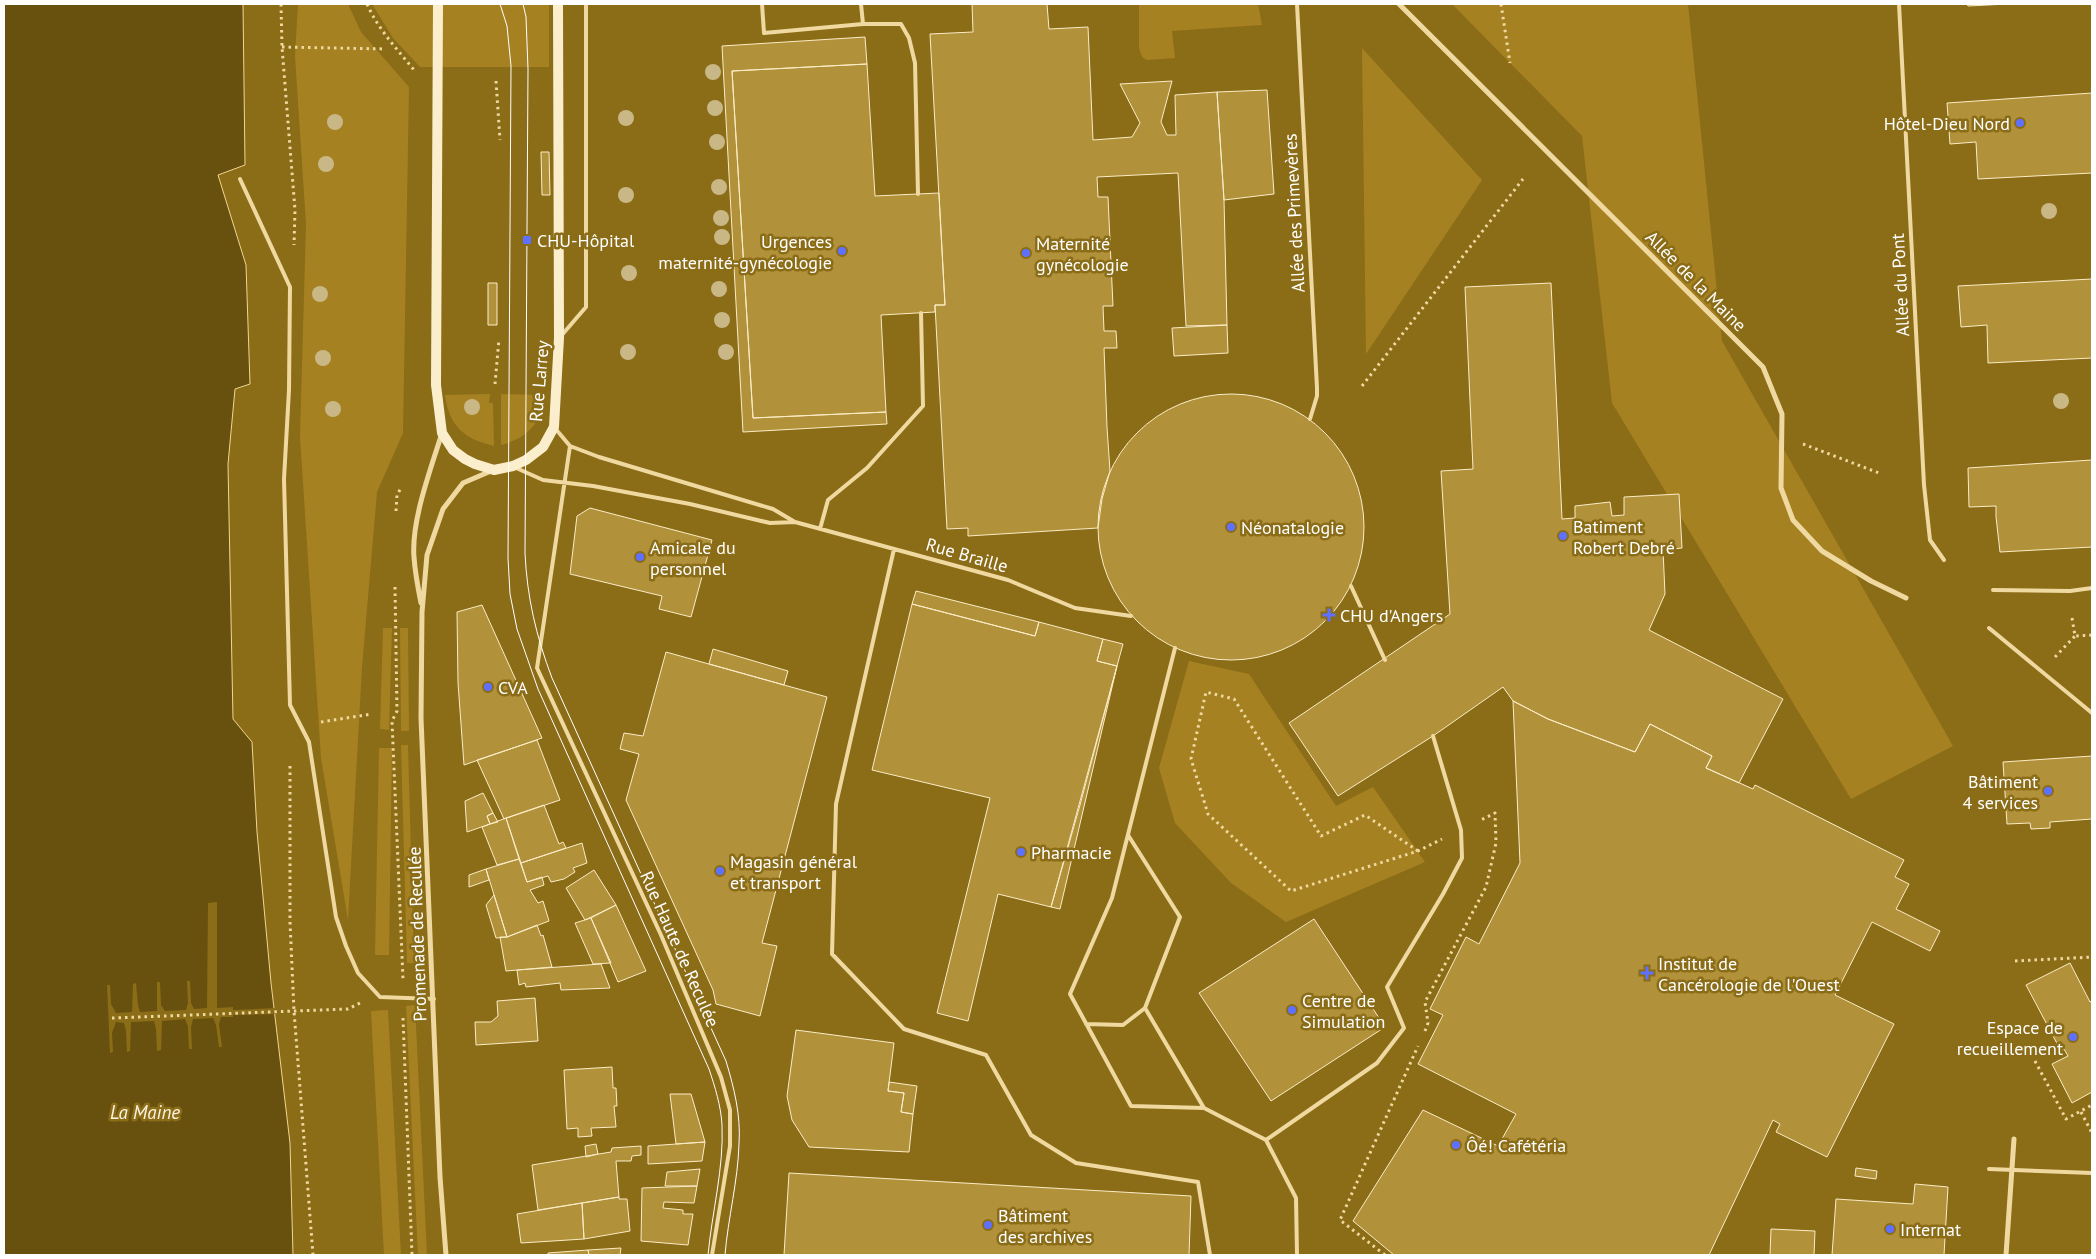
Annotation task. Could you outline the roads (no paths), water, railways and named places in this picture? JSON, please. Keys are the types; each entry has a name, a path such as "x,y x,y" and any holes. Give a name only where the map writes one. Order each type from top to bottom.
{"street":[{"path":"438,4 436,385 442,433 453,450 465,459 494,470"},
{"name":"Rue Larrey","path":"494,470 513,466 542,447 554,427 560,338 558,4"},
{"name":"Allée de la Maine","path":"1400,4 1763,367 1782,414 1781,488 1793,520 1822,551 1871,582 1906,598"},
{"name":"Promenade de Reculée","path":"422,612 413,556 418,517 442,433"},
{"name":"Promenade de Reculée","path":"446,1255 440,1177 421,718 422,612 427,554 443,509 463,483 494,470"},
{"path":"2006,1255 2014,1139"}],"lane":[{"path":"560,338 586,307 586,4"},
{"path":"762,4 764,33 863,24 901,24 908,38 915,63 918,194"},
{"path":"861,4 863,24"},
{"name":"Allée des Primevères","path":"1297,4 1317,388 1317,396 1310,419"},
{"name":"Allée du Pont","path":"1899,4 1924,485 1930,540 1944,560"},
{"path":"240,179 290,286 290,390 284,479 290,705 309,742 336,917 358,973 380,997 434,999"},
{"path":"820,529 828,500 867,468 923,406 921,313"},
{"name":"Rue Braille","path":"554,427 570,446 599,458 773,509 795,522 1008,580 1075,608 1132,616"},
{"path":"564,483 570,446"},
{"name":"Rue Braille","path":"513,466 543,480 593,486 770,522 795,522"},
{"name":"Rue Haute de Reculée","path":"564,483 537,668 660,935 721,1077 730,1110 730,1146 712,1255"},
{"path":"894,549 836,804 832,954 904,1029 986,1055 1031,1135 1076,1163 1198,1182 1210,1255"},
{"path":"1350,586 1385,660"},
{"path":"1994,590 2070,591 2092,588"},
{"path":"1989,628 2092,713"},
{"path":"1175,648 1112,898 1070,994 1130,1106 1204,1108 1266,1140 1296,1198 1297,1255"},
{"path":"1266,1140 1377,1063 1404,1028 1387,987 1443,894 1462,858 1461,830 1433,736"},
{"path":"1086,1024 1124,1025 1145,1008 1180,917 1128,835"},
{"path":"1145,1008 1204,1108"},
{"path":"1989,1169 2092,1173"}],"water":[{"name":"La Maine","path":"4,4 243,4 245,165 218,175 246,265 250,384 235,389 228,464 233,719 252,742 257,832 271,983 290,1143 293,1255 4,1255"}],"tram line":[{"path":"500,4 507,26 511,66 508,558 510,594 517,629 538,689 709,1069 720,1111 722,1141 720,1174 708,1255"},
{"path":"523,4 526,17 528,69 525,553 530,601 541,647 552,678 726,1061 732,1081 739,1123 738,1158 725,1255"}],"place":[{"name":"Hôtel-Dieu Nord","path":"2020,123"},
{"name":"CHU-Hôpital","path":"527,240"},
{"name":"Urgences maternité-gynécologie","path":"842,251"},
{"name":"Maternité gynécologie","path":"1026,253"},
{"name":"Néonatalogie","path":"1231,527"},
{"name":"Batiment Robert Debré","path":"1563,536"},
{"name":"Amicale du personnel","path":"640,557"},
{"name":"CHU d'Angers","path":"1329,615"},
{"name":"CVA","path":"488,687"},
{"name":"Bâtiment 4 services","path":"2048,791"},
{"name":"Pharmacie","path":"1021,852"},
{"name":"Magasin général et transport","path":"720,871"},
{"name":"Institut de Cancérologie de l'Ouest","path":"1647,973"},
{"name":"Centre de Simulation","path":"1292,1010"},
{"name":"Espace de recueillement","path":"2073,1037"},
{"name":"Ôé! Cafétéria","path":"1456,1145"},
{"name":"Bâtiment des archives","path":"988,1225"},
{"name":"Internat","path":"1890,1229"}]}
